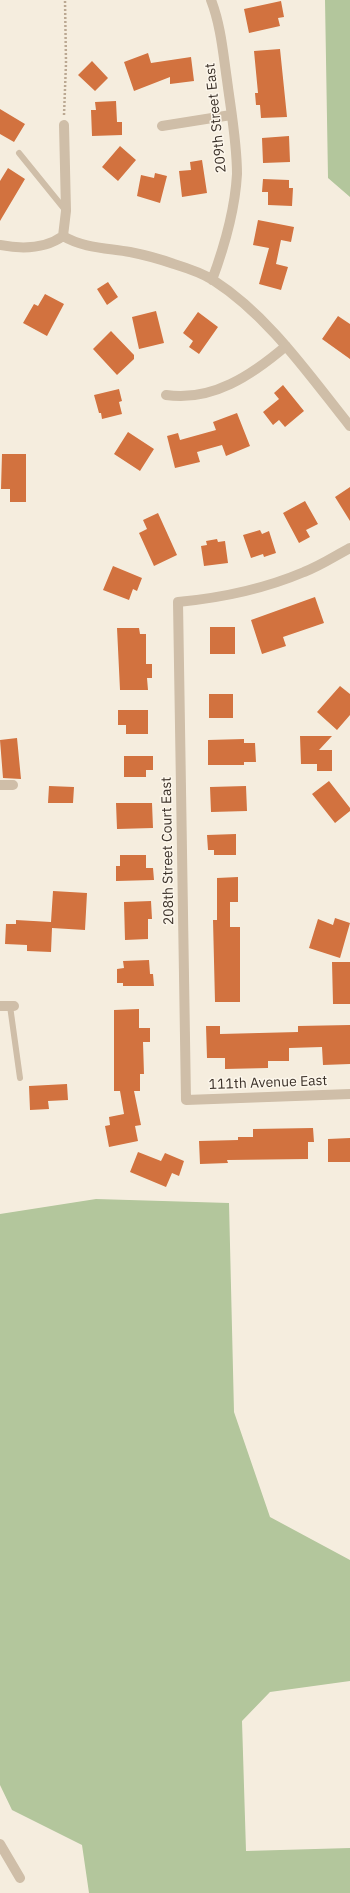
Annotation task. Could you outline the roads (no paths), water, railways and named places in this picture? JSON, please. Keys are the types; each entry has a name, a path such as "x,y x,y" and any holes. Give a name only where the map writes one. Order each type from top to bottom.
{"street":[{"name":"209th Street East","path":"211,0 220,33 236,149 234,196 227,239 212,280"},
{"path":"162,126 231,115"},
{"path":"63,236 66,211 64,125"},
{"path":"63,236 74,243 84,246 132,253 166,261 190,269 212,280 245,304 286,346 350,426"},
{"path":"0,245 30,247 49,245 63,236"},
{"path":"166,395 182,398 195,396 230,385 264,365 286,346"},
{"name":"208th Street Court East","path":"186,1100 178,602 215,598 274,583 304,572 350,548"},
{"path":"0,786 13,785"},
{"name":"111th Avenue East","path":"186,1100 350,1094"},
{"path":"0,1844 20,1878"}],"lane":[{"path":"19,153 66,211"},
{"path":"8,1006 20,1078"}]}
